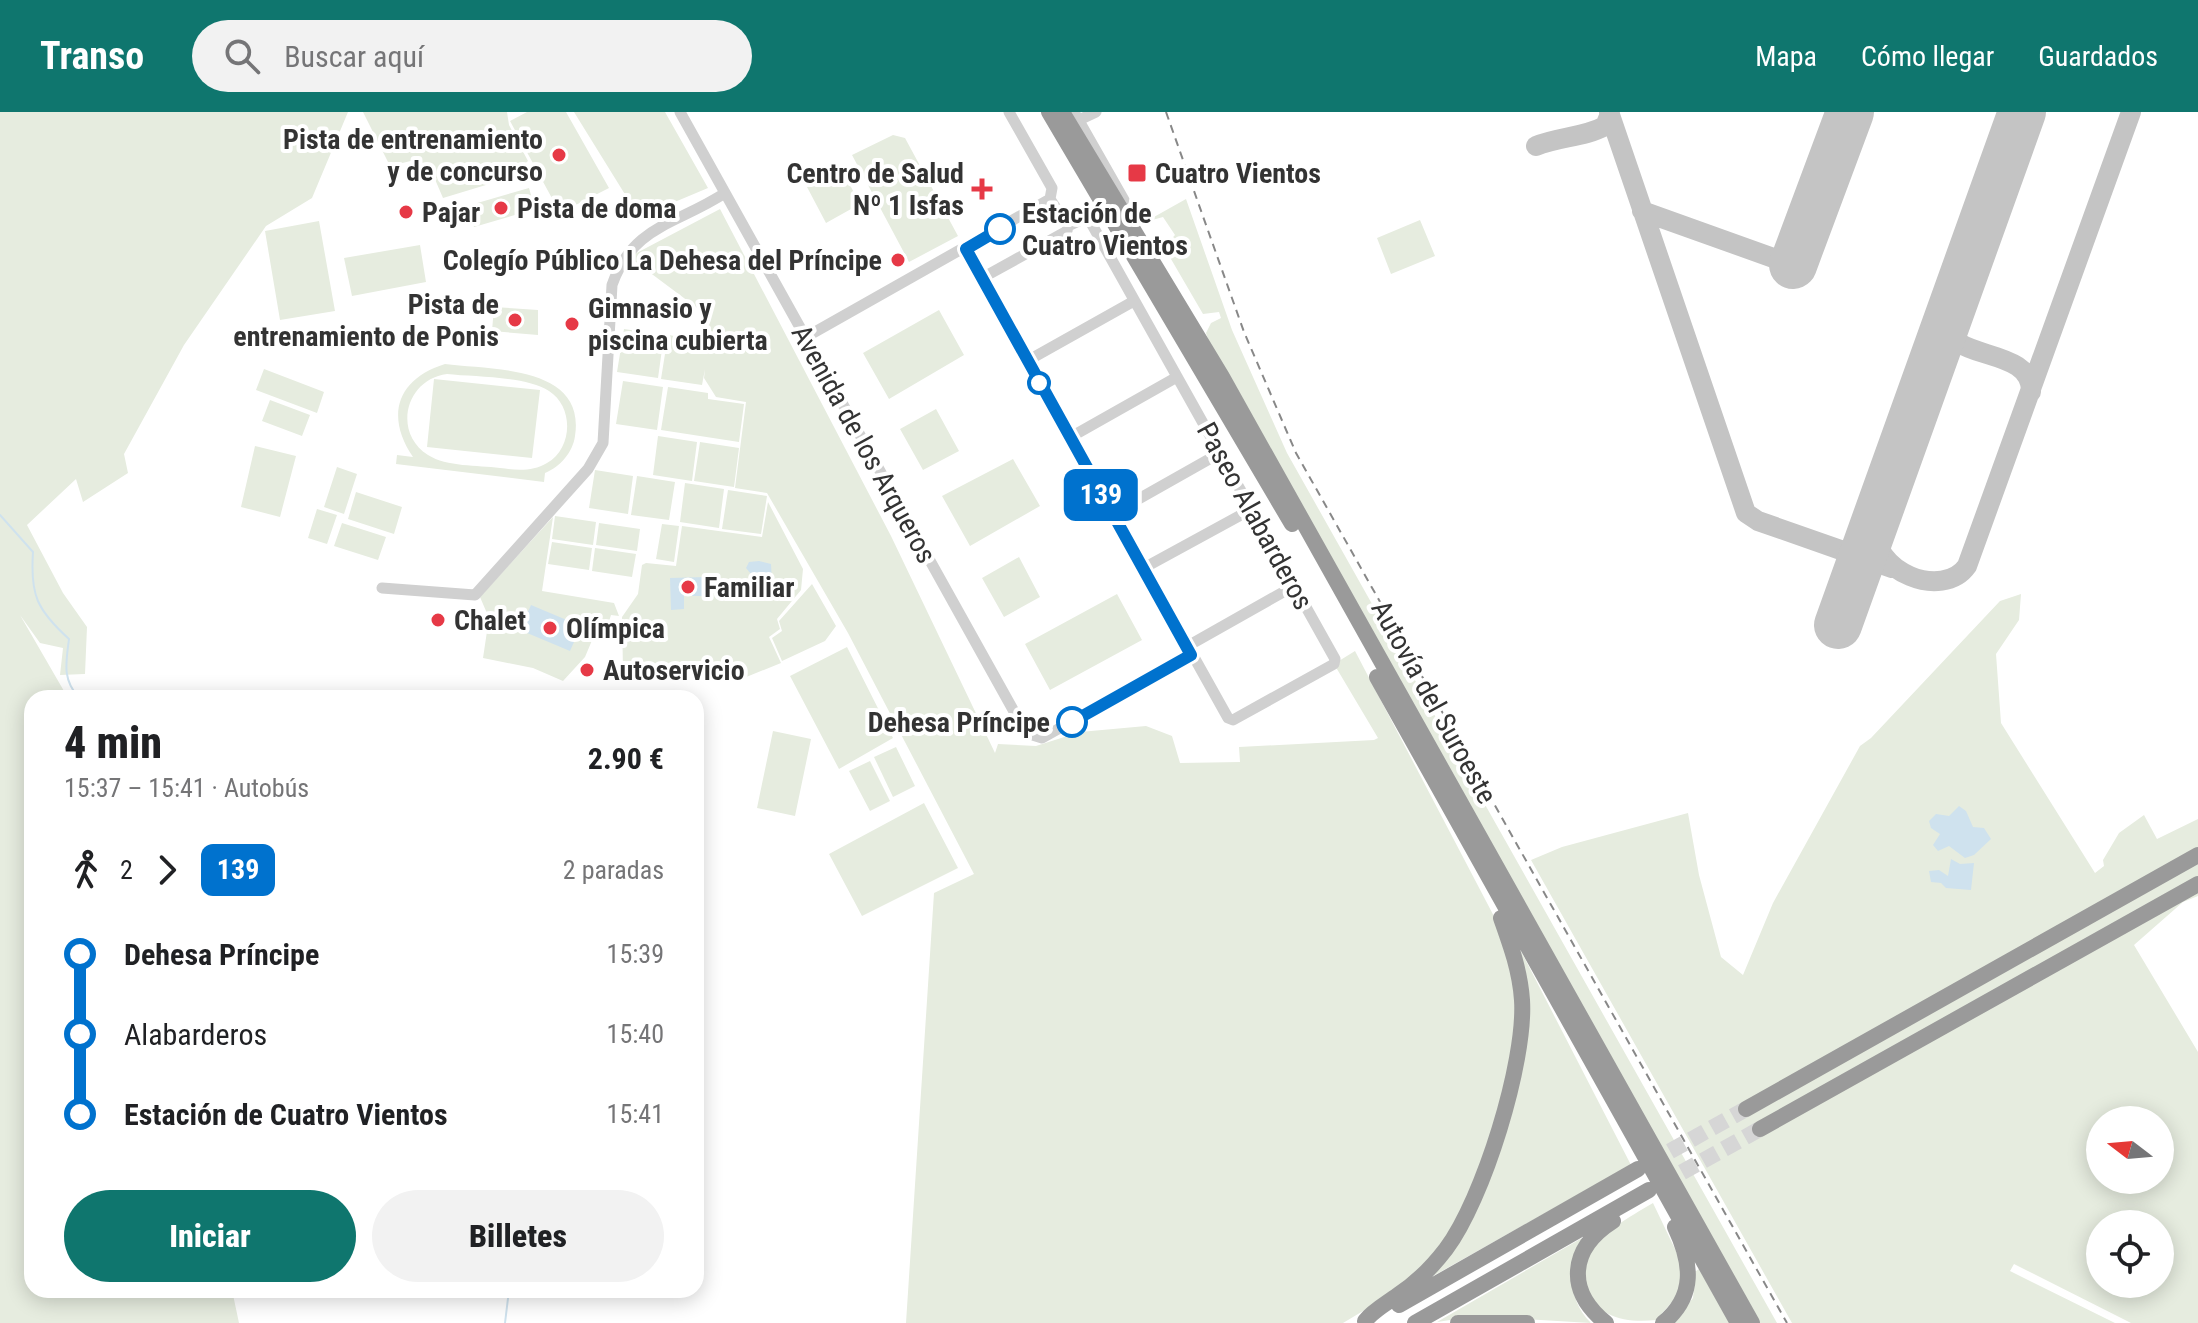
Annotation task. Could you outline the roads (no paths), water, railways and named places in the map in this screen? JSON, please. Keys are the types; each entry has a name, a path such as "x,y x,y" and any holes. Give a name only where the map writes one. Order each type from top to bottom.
{"highway":[{"path":"1038,112 1105,220 1115,228"},
{"name":"Autovía del Suroeste","path":"1049,112 1328,585 1495,893 1738,1323"},
{"name":"Autovía del Suroeste","path":"1062,112 1202,344 1752,1323"},
{"path":"1746,1109 2198,855"},
{"path":"1760,1129 2198,884"},
{"path":"1363,1322 1430,1268 1447,1247 1467,1216 1486,1164 1517,1062 1522,1033 1519,970 1495,893"},
{"path":"1587,1055 1587,1064 1663,1203 1684,1251 1689,1285 1681,1306 1663,1323"},
{"path":"1363,1322 1638,1169"},
{"path":"1415,1323 1649,1190 1602,1227 1581,1256 1580,1293 1591,1311 1606,1323"},
{"path":"1458,1323 1527,1323"}],"street":[{"name":"Avenida de los Arqueros","path":"680,112 1026,733 1042,738 1188,651"},
{"path":"982,278 1067,231 1068,226 1050,199 1052,188 1009,112"},
{"path":"1096,112 1077,116 1197,328 1202,344"},
{"path":"382,588 475,595 588,469 603,443 612,285 620,261 641,238 725,193"},
{"path":"806,337 1050,199"},
{"name":"Paseo Alabarderos","path":"1068,226 1083,219 1090,221 1335,659 1334,664 1230,720 1188,651"},
{"path":"966,249 1188,651 1294,586"},
{"path":"1027,361 1134,301"},
{"path":"1069,438 1177,377"},
{"path":"1112,514 1220,453"},
{"path":"1142,569 1252,509"}],"water":[{"path":"749,562 771,564 772,582 764,594 750,590 751,574 746,568"},
{"name":"Familiar","path":"706,577 706,596 684,596 684,609 671,610 670,578"},
{"name":"Olímpica","path":"531,605 581,626 570,651 520,630"},
{"path":"1959,806 1966,811 1973,827 1984,828 1991,839 1974,855 1965,858 1949,846 1938,851 1933,845 1940,834 1931,828 1929,821 1936,814 1949,816"},
{"path":"1951,859 1960,864 1974,863 1971,890 1946,888 1941,883 1931,882 1929,871 1939,870 1948,876"}],"waterway":[{"path":"0,515 33,552 33,580 38,601 49,619 69,639 66,663 73,690"},
{"path":"505,1323 508,1298"}],"tunnel":[{"path":"1649,1163 1746,1109"},
{"path":"1661,1184 1760,1129"}],"railway":[{"path":"1166,112 1244,332 1296,453 1787,1323"}],"place":[{"name":"Pista de entrenamiento y de concurso","path":"559,155"},
{"name":"Cuatro Vientos","path":"1137,173"},
{"name":"Centro de Salud Nº 1 Isfas","path":"982,189"},
{"name":"Pista de doma","path":"501,208"},
{"name":"Pajar","path":"406,212"},
{"name":"Estación de Cuatro Vientos","path":"1000,229"},
{"name":"Colegío Público La Dehesa del Príncipe","path":"898,260"},
{"name":"Pista de entrenamiento de Ponis","path":"515,320"},
{"name":"Gimnasio y piscina cubierta","path":"572,324"},
{"name":"Familiar","path":"688,587"},
{"name":"Chalet","path":"438,620"},
{"name":"Olímpica","path":"550,628"},
{"name":"Autoservicio","path":"587,670"},
{"name":"Dehesa Príncipe","path":"1072,722"}]}
